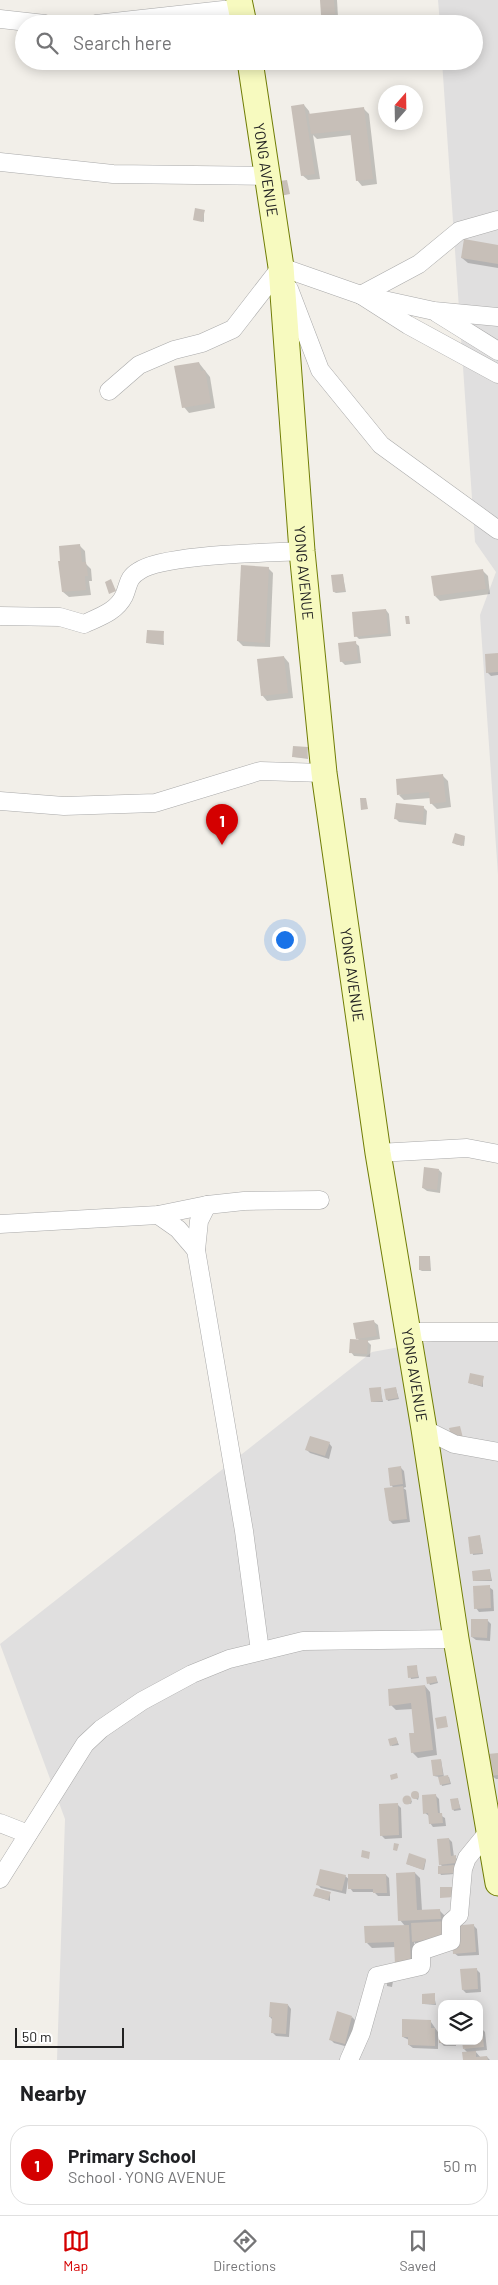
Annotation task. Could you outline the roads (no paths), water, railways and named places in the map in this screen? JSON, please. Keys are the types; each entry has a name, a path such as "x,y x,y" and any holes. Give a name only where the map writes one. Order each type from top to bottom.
{"street":[{"path":"196,15 241,11"},
{"path":"0,19 15,21"},
{"name":"YONG AVENUE","path":"251,70 269,176 281,267 302,550 324,773 378,1153 424,1429 456,1639 498,1883"},
{"path":"0,162 113,174 269,176"},
{"path":"361,295 419,264 459,231 498,220"},
{"path":"281,267 361,295 434,311 498,317"},
{"path":"109,391 139,365 174,350 202,343 232,329 281,267"},
{"path":"281,267 320,370 381,445 498,530"},
{"path":"361,295 408,325 498,374"},
{"path":"434,311 498,351"},
{"path":"0,616 60,617 84,624 112,612 124,597 128,579 140,570 165,561 302,550"},
{"path":"0,801 64,806 155,803 260,771 324,773"},
{"path":"378,1153 467,1148 498,1140"},
{"path":"467,1148 498,1154"},
{"path":"0,1224 158,1215 207,1204 244,1201 320,1200"},
{"path":"207,1204 199,1221 196,1250 244,1531 260,1651"},
{"path":"158,1215 178,1229 196,1250"},
{"path":"408,1332 498,1332"},
{"path":"424,1429 454,1444 498,1452"},
{"path":"0,1879 85,1744 101,1729 142,1701 192,1674 229,1659 303,1641 456,1639"},
{"path":"0,1823 28,1834"},
{"path":"349,2060 362,2033 377,1976 422,1966 421,1951 450,1941 451,1922 459,1915 463,1869 467,1858 489,1831"}],"place":[{"name":"Primary School","path":"222,845"}]}
